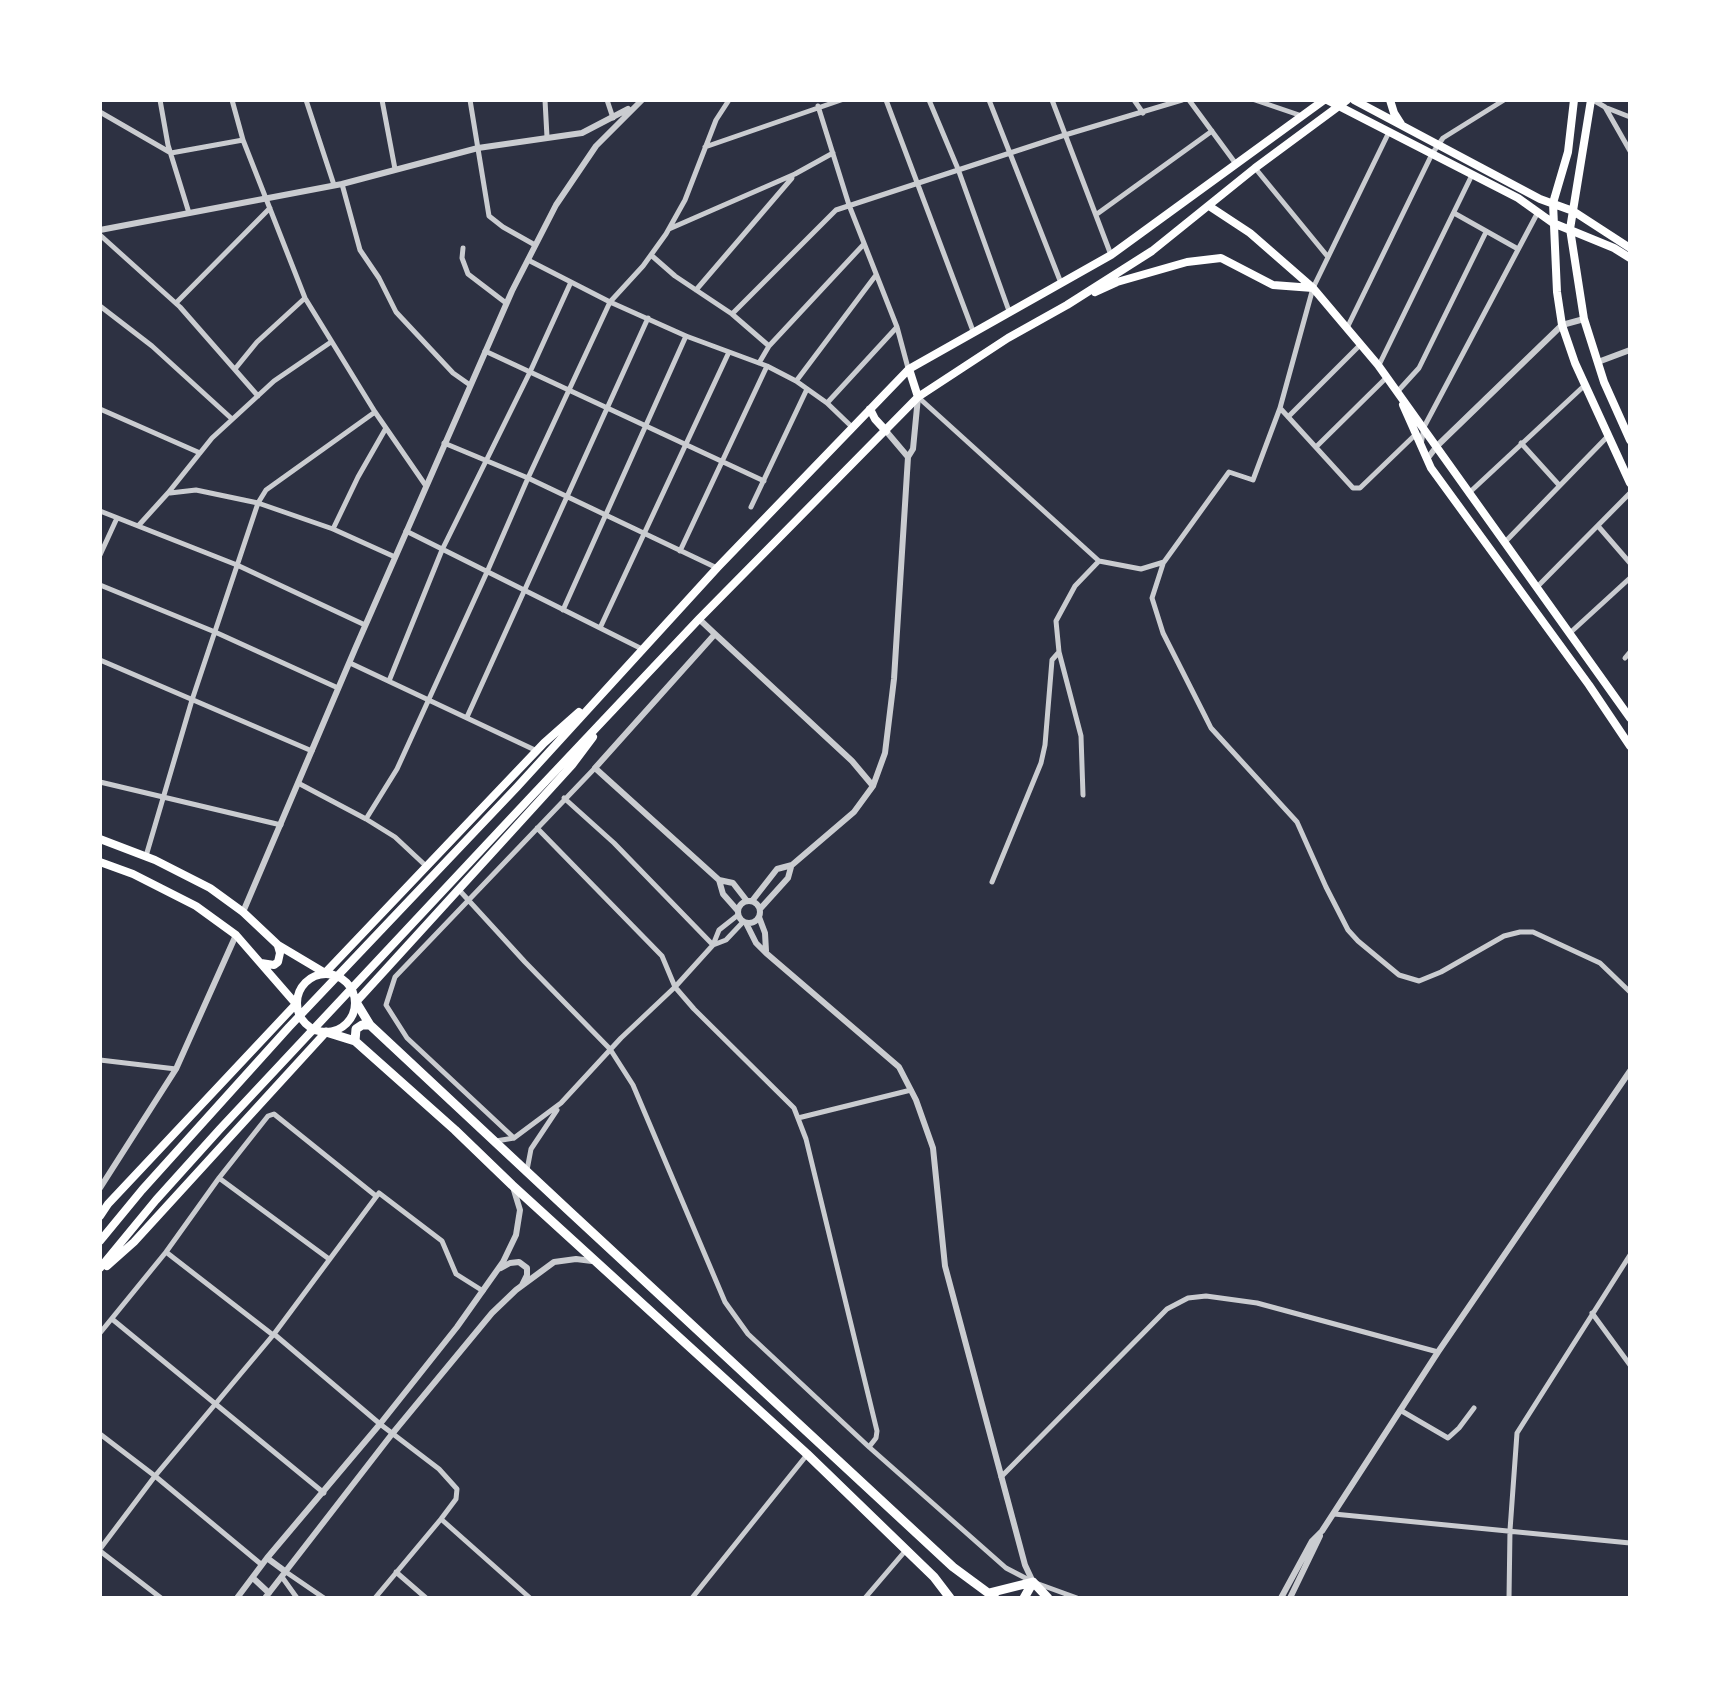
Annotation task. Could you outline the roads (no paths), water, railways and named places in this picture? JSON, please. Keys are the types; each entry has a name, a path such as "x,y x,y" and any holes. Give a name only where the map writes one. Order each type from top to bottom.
{"main road":[{"path":"100,1241 290,1027 908,369 1111,255 1325,100 1518,198 1554,223 1630,258"},
{"path":"100,1270 156,1200 528,799 918,396 1152,251 1338,106 1350,100 1540,199 1573,211 1630,248"},
{"path":"1390,100 1404,127"},
{"path":"1574,100 1568,152 1553,203 1557,292 1562,326 1630,483"},
{"path":"1592,100 1570,229 1584,320 1604,382 1630,440"},
{"path":"1209,206 1250,233 1313,288 1361,344 1630,718"},
{"path":"1067,304 1117,282 1188,262 1221,258 1274,285 1313,288"},
{"path":"908,369 918,396"},
{"path":"870,409 886,430"},
{"path":"1420,430 1421,445 1431,468 1630,746"},
{"path":"609,686 537,751 325,973 308,979 297,994 298,1013 309,1027 354,1041 455,1130 807,1454 950,1598"},
{"path":"100,1270 134,1242 326,1032 344,1026 356,1002 572,765 619,704"},
{"path":"100,839 146,856 210,888 278,945 325,973 343,978 370,1025 954,1566 992,1596 1033,1582"},
{"path":"100,862 196,906 236,935 296,1004"},
{"path":"261,963 278,962 278,945"},
{"path":"100,1216 296,1004"},
{"path":"354,1041 356,1029 370,1025"},
{"path":"1024,1598 1033,1582"},
{"path":"1033,1582 1037,1598"},
{"path":"1033,1582 1048,1598"}],"street":[{"path":"160,100 189,213"},
{"path":"232,100 305,298 426,486"},
{"path":"306,100 360,250 396,312 453,373 470,385"},
{"path":"382,100 395,169"},
{"path":"470,100 489,216 535,245"},
{"path":"545,100 547,138"},
{"path":"606,100 613,118"},
{"path":"366,818 397,769 610,302 669,229 685,200 716,120 729,100"},
{"path":"705,147 841,100"},
{"path":"886,100 973,331"},
{"path":"928,100 1010,311"},
{"path":"989,100 1061,283"},
{"path":"1052,100 1111,255"},
{"path":"1134,100 1143,113"},
{"path":"732,314 836,210 1065,134 1182,100"},
{"path":"1190,100 1236,164"},
{"path":"1254,100 1302,116"},
{"path":"1347,328 1443,138 1504,100"},
{"path":"1592,100 1630,116"},
{"path":"100,232 338,184 478,148 582,133 639,102"},
{"path":"243,912 506,304 556,205 596,146 639,102"},
{"path":"818,106 908,369"},
{"path":"1605,108 1630,152"},
{"path":"100,112 171,153 244,140"},
{"path":"1096,215 1212,131"},
{"path":"1389,132 1313,288 1280,408 1253,480 1229,472 1164,562 1152,598 1163,634 1211,728 1297,822 1348,930 1387,968 1419,981 1504,936 1533,932 1600,964 1630,992"},
{"path":"669,229 795,174 833,153"},
{"path":"1255,168 1328,257"},
{"path":"696,290 795,174"},
{"path":"1378,366 1472,175"},
{"path":"176,303 270,208"},
{"path":"1280,408 1353,488 1360,488 1420,430 1538,212"},
{"path":"1454,213 1518,249"},
{"path":"100,232 176,303 258,396"},
{"path":"1398,392 1419,368 1486,232"},
{"path":"758,363 769,346 864,244"},
{"path":"463,248 468,274 506,304"},
{"path":"651,256 732,314 769,346"},
{"path":"528,260 686,336 768,366 828,403 852,427"},
{"path":"796,382 876,275"},
{"path":"389,681 442,550 488,461 570,282"},
{"path":"235,369 257,342 305,298"},
{"path":"100,306 152,346 232,419"},
{"path":"468,717 648,318"},
{"path":"1427,460 1562,326 1584,320"},
{"path":"828,403 896,327"},
{"path":"563,610 686,336"},
{"path":"138,526 232,419 274,381 331,342"},
{"path":"1288,418 1361,344"},
{"path":"1598,362 1630,350"},
{"path":"485,351 764,481"},
{"path":"600,628 729,352"},
{"path":"680,551 768,366"},
{"path":"1316,448 1387,377"},
{"path":"1470,492 1585,386"},
{"path":"751,507 807,389"},
{"path":"918,396 1099,561 1140,568 1164,562"},
{"path":"713,944 726,940 741,918 743,903 750,901 777,870 792,865 854,812 873,786 886,753 908,457 914,449 918,396"},
{"path":"100,409 200,453"},
{"path":"146,856 192,700 258,503 266,490 375,412"},
{"path":"334,529 386,428"},
{"path":"886,430 908,457"},
{"path":"1506,541 1608,436"},
{"path":"444,443 528,478 717,568"},
{"path":"1521,443 1559,485"},
{"path":"168,493 196,490 258,503 334,529 395,557"},
{"path":"1538,586 1630,494"},
{"path":"100,511 237,565 366,625"},
{"path":"100,555 117,518"},
{"path":"1598,526 1630,563"},
{"path":"406,531 642,649"},
{"path":"1083,795 1082,736 1059,652 1056,621 1074,586 1099,561"},
{"path":"1571,632 1630,578"},
{"path":"100,585 338,688"},
{"path":"699,619 852,761 873,786"},
{"path":"514,1138 407,1038 386,1005 395,977 595,768 714,634"},
{"path":"992,882 1041,763 1052,660 1059,652"},
{"path":"101,663 312,751"},
{"path":"349,663 537,751"},
{"path":"595,768 719,880 733,883 750,901 766,933 766,952"},
{"path":"100,782 281,825"},
{"path":"298,783 366,818 395,837 426,866"},
{"path":"564,798 713,944"},
{"path":"537,828 662,956 675,987 694,1009 794,1108 806,1139 877,1432 869,1447"},
{"path":"527,1172 531,1149 561,1103 675,987 713,944 719,930 741,918 756,921 788,878 792,865"},
{"path":"719,880 723,894 756,943 899,1066 911,1090 933,1148 945,1266 1024,1565 1033,1582"},
{"path":"458,889 610,1049 633,1084 725,1302 748,1334 1006,1568 1077,1598"},
{"path":"100,1188 176,1069 236,935"},
{"path":"100,1060 176,1069"},
{"path":"1290,1598 1322,1531 1400,1410 1630,1071"},
{"path":"798,1118 911,1090"},
{"path":"494,1141 514,1138 561,1103"},
{"path":"100,1332 166,1252 261,1123 274,1114 376,1196"},
{"path":"219,1178 329,1259"},
{"path":"237,1598 380,1424 499,1269 516,1236 520,1210 512,1186"},
{"path":"162,1598 100,1550 273,1334 379,1193 432,1232 442,1242 456,1274 483,1292"},
{"path":"166,1252 439,1469 457,1489 456,1499 441,1519 375,1598"},
{"path":"1509,1598 1517,1433 1630,1255"},
{"path":"253,1578 270,1596 392,1434 492,1313 554,1262 576,1259 597,1263"},
{"path":"499,1269 519,1262 527,1268 522,1286"},
{"path":"1001,1477 1167,1309 1188,1298 1206,1296 1257,1303 1438,1352"},
{"path":"1592,1314 1630,1365"},
{"path":"112,1319 324,1493"},
{"path":"1400,1410 1448,1438 1474,1408"},
{"path":"100,1434 264,1562 324,1598"},
{"path":"692,1598 807,1454"},
{"path":"1334,1514 1630,1543"},
{"path":"441,1519 530,1598"},
{"path":"1281,1598 1312,1541 1322,1531"},
{"path":"865,1598 906,1550"},
{"path":"396,1572 426,1598"},
{"path":"284,1575 298,1598"}]}
